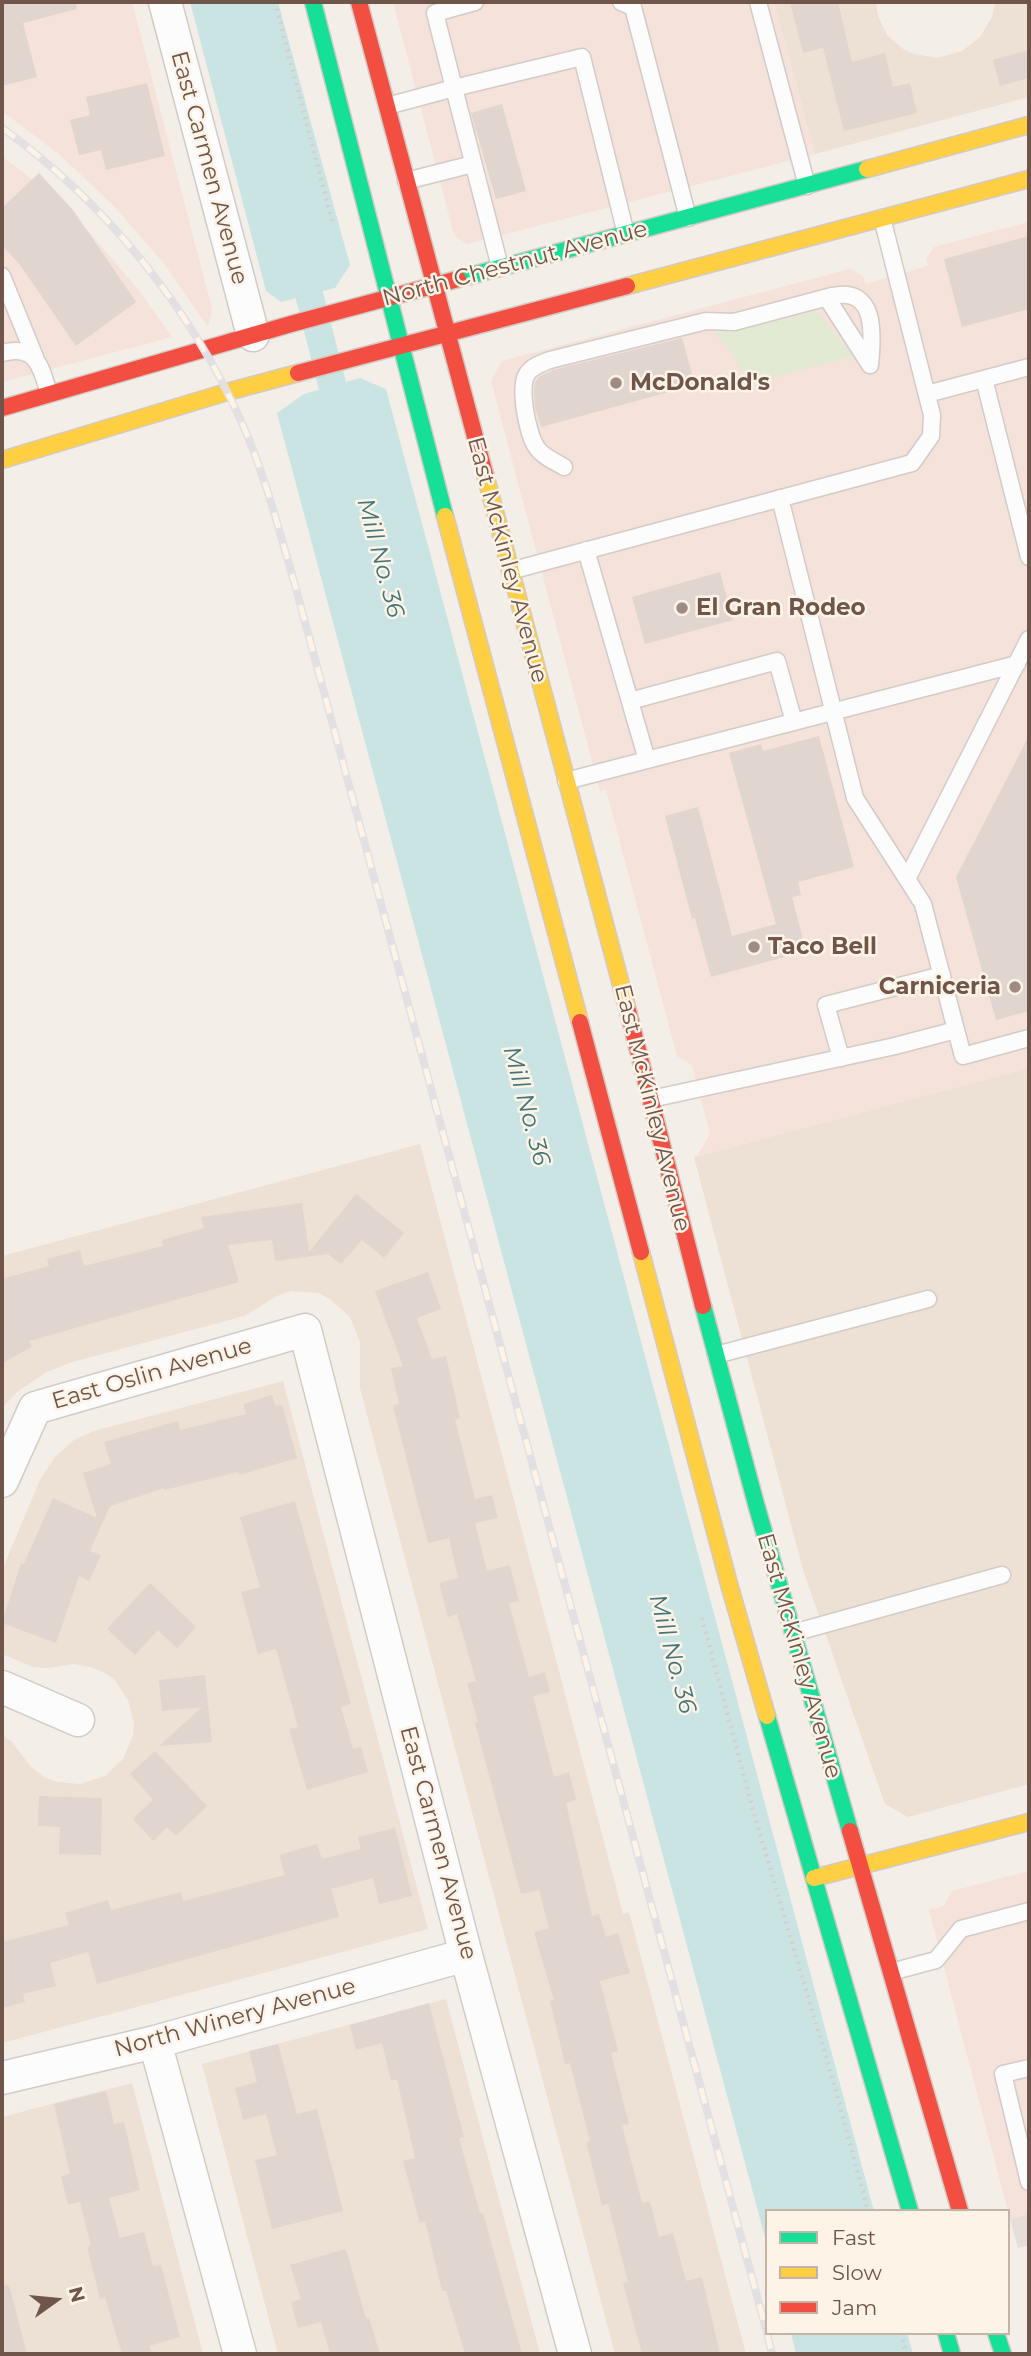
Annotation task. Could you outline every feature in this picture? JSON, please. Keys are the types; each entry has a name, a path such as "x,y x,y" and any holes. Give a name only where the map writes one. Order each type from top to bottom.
{"main road":[{"name":"East McKinley Avenue","path":"313,2 388,298 729,1584 909,2209"},
{"name":"East McKinley Avenue","path":"359,2 651,1099 716,1355 859,1866 959,2209"},
{"name":"North Chestnut Avenue","path":"2,408 245,346 291,324 1029,125"},
{"path":"2,460 302,372 1029,180"},
{"path":"883,218 886,205 892,198"},
{"path":"203,400 220,379"},
{"path":"491,683 524,752"},
{"path":"632,1091 639,1097 651,1099"},
{"path":"814,1878 1029,1822"},
{"path":"947,2335 952,2354"},
{"path":"997,2335 1003,2354"}],"street":[{"name":"East Carmen Avenue","path":"165,2 245,346"},
{"name":"East Carmen Avenue","path":"305,1330 466,1955 575,2354"},
{"name":"East Oslin Avenue","path":"2,1481 35,1408 305,1330"},
{"path":"2,1687 78,1720"},
{"name":"North Winery Avenue","path":"2,2078 155,2042 466,1955"},
{"path":"155,2042 240,2354"}],"lane":[{"path":"475,2 435,13 500,267"},
{"path":"621,2 633,7 688,218"},
{"path":"758,2 807,186"},
{"path":"387,106 582,57 626,234"},
{"path":"406,181 473,164"},
{"path":"510,571 912,463 931,436 932,415 883,218"},
{"path":"2,276 40,364 49,394"},
{"path":"564,467 537,449 527,420 523,387 527,373 537,365 706,321 734,322 827,298 839,295 859,299 871,320 870,365 827,298"},
{"path":"2,353 15,350 35,357"},
{"path":"927,394 1029,367"},
{"path":"985,379 1029,557"},
{"path":"780,498 855,798 923,904 963,1056 1029,1038"},
{"path":"586,550 647,760"},
{"path":"907,879 1029,639"},
{"path":"630,701 777,661 794,722"},
{"path":"566,781 1017,664"},
{"path":"841,1058 826,1005 942,975"},
{"path":"651,1099 956,1030"},
{"path":"716,1355 928,1299"},
{"path":"793,1633 1002,1575"},
{"path":"891,1972 936,1960 961,1929 1029,1910"},
{"path":"1029,2068 1003,2074 1029,2182"}],"path":[{"path":"275,2 333,223"},
{"path":"901,2335 906,2354"}],"shaded area":[{"path":"2,2 132,2 212,309 208,327 165,265 115,207 60,155 2,111"},
{"path":"393,2 774,2 815,154 467,244 456,237 453,231"},
{"path":"774,2 876,2 878,16 887,35 903,49 914,54 938,58 962,51 980,37 992,17 995,2 1029,2 1029,97 815,154"},
{"path":"2,156 47,191 90,233 137,288 172,337 2,382"},
{"path":"1029,222 1029,1068 697,1156 710,1134 692,1065 677,1056 606,790 600,791 491,381 502,361 850,269 863,276 865,284 928,266 926,259 934,247"},
{"path":"1029,1068 1029,1784 908,1817 885,1804 803,1570 694,1157"},
{"path":"420,1144 623,1914 629,1912 746,2354 615,2354 360,1388 360,1342 350,1317 330,1299 318,1293 291,1291 277,1296 244,1316 69,1363 45,1373 17,1392 2,1408 2,1256"},
{"path":"283,1381 428,1929 2,2043 2,1734 12,1742 31,1767 44,1777 56,1782 81,1784 105,1776 123,1759 133,1736 134,1724 128,1700 114,1679 103,1672 74,1664 33,1667 2,1654 2,1570 40,1480 54,1458 74,1440 94,1431"},
{"path":"1029,1871 1029,2214 1010,2219 1010,2209 1007,2209 929,1910 944,1906 952,1891"},
{"path":"446,1999 540,2354 278,2354 202,2064"},
{"path":"132,2083 203,2354 2,2354 2,2117"},
{"path":"1029,2214 1029,2245 1018,2248 1010,2219"}],"green space":[{"path":"817,312 853,356 749,384 729,348 714,333 734,331"}],"water":[{"path":"190,2 278,2 350,265 335,288 281,302 266,291"},
{"path":"360,378 386,389 873,2209 765,2209 765,2238 277,413 304,394"},
{"path":"791,2335 908,2335 913,2354 796,2354"}],"building":[{"path":"2,2 76,2 77,9 23,23 37,77 2,86"},
{"path":"790,2 838,2 852,62 885,53 893,87 910,83 917,113 844,131 823,48 803,53"},
{"path":"1029,50 1029,78 1000,86 993,60"},
{"path":"147,83 165,156 106,170 101,150 79,155 70,120 90,115 86,97"},
{"path":"502,104 526,191 496,199 471,113"},
{"path":"39,173 73,210 136,302 76,346 20,265 2,245 2,208"},
{"path":"1029,236 1029,309 962,327 944,259"},
{"path":"682,338 695,385 541,427 535,407 534,390 535,382 540,376 553,370"},
{"name":"El Gran Rodeo","path":"720,572 733,620 645,644 632,597"},
{"path":"819,736 854,867 798,882 801,895 792,897 806,951 711,977 695,918 692,919 665,816 698,807 732,936 776,924 729,753 761,744 763,751"},
{"path":"1029,736 1029,1011 996,1020 956,877"},
{"path":"356,1194 404,1233 384,1258 362,1240 341,1264 328,1254 275,1261 272,1240 228,1245 239,1282 29,1341 32,1347 2,1363 2,1279 49,1266 47,1259 80,1250 84,1266 163,1246 162,1240 204,1228 201,1217 302,1203 309,1252"},
{"path":"428,1272 441,1309 417,1318 432,1359 446,1356 460,1418 455,1420 475,1499 492,1495 498,1518 475,1523 487,1571 510,1565 519,1601 509,1603 529,1677 545,1672 550,1692 533,1696 554,1777 569,1772 576,1800 566,1803 592,1916 599,1914 606,1937 618,1933 630,1973 600,1981 618,2051 611,2053 629,2124 622,2125 642,2203 650,2201 659,2237 673,2233 686,2281 702,2277 720,2354 642,2354 623,2283 628,2282 608,2204 602,2205 586,2142 590,2141 570,2063 565,2064 550,2001 554,2000 534,1932 549,1928 539,1890 521,1894 475,1723 478,1722 467,1683 476,1681 457,1614 448,1617 439,1583 458,1578 449,1538 428,1543 393,1406 399,1404 391,1368 403,1366 375,1291"},
{"path":"272,1395 275,1406 282,1405 297,1458 239,1475 238,1472 164,1488 110,1506 90,1551 101,1555 89,1581 79,1576 56,1643 2,1623 21,1563 24,1564 53,1498 97,1518 83,1473 111,1464 104,1442 178,1421 180,1430 246,1414 243,1404"},
{"path":"295,1501 351,1704 341,1707 353,1749 361,1747 368,1772 307,1790 289,1729 298,1727 276,1649 258,1654 241,1592 260,1587 240,1517"},
{"path":"150,1583 196,1627 177,1648 158,1630 135,1655 107,1629"},
{"path":"205,1675 212,1742 159,1746 202,1707 162,1711 159,1680"},
{"path":"155,1751 207,1806 176,1836 167,1827 153,1841 133,1819 153,1800 130,1774"},
{"path":"39,1796 102,1798 101,1855 59,1854 60,1827 38,1826"},
{"path":"395,1828 412,1896 379,1904 373,1878 331,1889 339,1917 97,1984 88,1952 50,1963 56,1986 23,1994 25,2002 2,2008 2,1942 69,1925 65,1913 108,1900 111,1910 181,1892 183,1901 285,1875 279,1855 317,1844 322,1859 361,1849 358,1837"},
{"path":"429,2003 464,2137 459,2138 522,2354 465,2354 446,2291 442,2291 425,2221 420,2223 403,2161 415,2158 397,2079 391,2081 382,2043 356,2050 350,2025"},
{"path":"278,2044 297,2114 317,2109 343,2211 272,2229 255,2160 277,2155 266,2114 243,2120 235,2088 257,2082 249,2051"},
{"path":"106,2091 114,2124 124,2122 140,2190 109,2198 120,2238 144,2232 153,2266 161,2265 180,2337 149,2346 152,2354 122,2354 105,2297 100,2299 87,2247 91,2246 80,2202 68,2205 61,2176 70,2174 54,2104"},
{"path":"346,2249 366,2319 369,2318 380,2354 330,2354 321,2322 298,2328 291,2302 301,2299 290,2265"},
{"path":"9,2285 27,2354 2,2354 2,2286"}],"waterway":[{"name":"Mill No. 36","path":"300,259 342,423"}],"railway":[{"path":"2,128 76,189 141,260 197,338 242,423 258,463 295,585 765,2326"},
{"path":"767,2335 772,2354"}],"traffic: fast":[{"path":"313,2 445,516"},
{"path":"458,279 867,169"},
{"path":"703,1306 756,1504 850,1831"},
{"path":"767,1716 909,2209"},
{"path":"947,2335 952,2354"},
{"path":"997,2335 1003,2354"}],"traffic: slow":[{"path":"867,169 1029,125"},
{"path":"627,286 1029,179"},
{"path":"2,460 298,373"},
{"path":"485,474 628,1011"},
{"path":"445,516 580,1022"},
{"path":"641,1252 767,1716"},
{"path":"814,1878 1029,1822"}],"traffic: jam":[{"path":"359,2 485,474"},
{"path":"2,408 291,324 458,279"},
{"path":"298,373 627,286"},
{"path":"628,1011 703,1306"},
{"path":"580,1022 641,1252"},
{"path":"850,1831 959,2209"}],"place":[{"name":"McDonald's","path":"616,383"},
{"name":"El Gran Rodeo","path":"682,608"},
{"name":"Taco Bell","path":"754,947"},
{"name":"Carniceria","path":"1015,987"}]}
